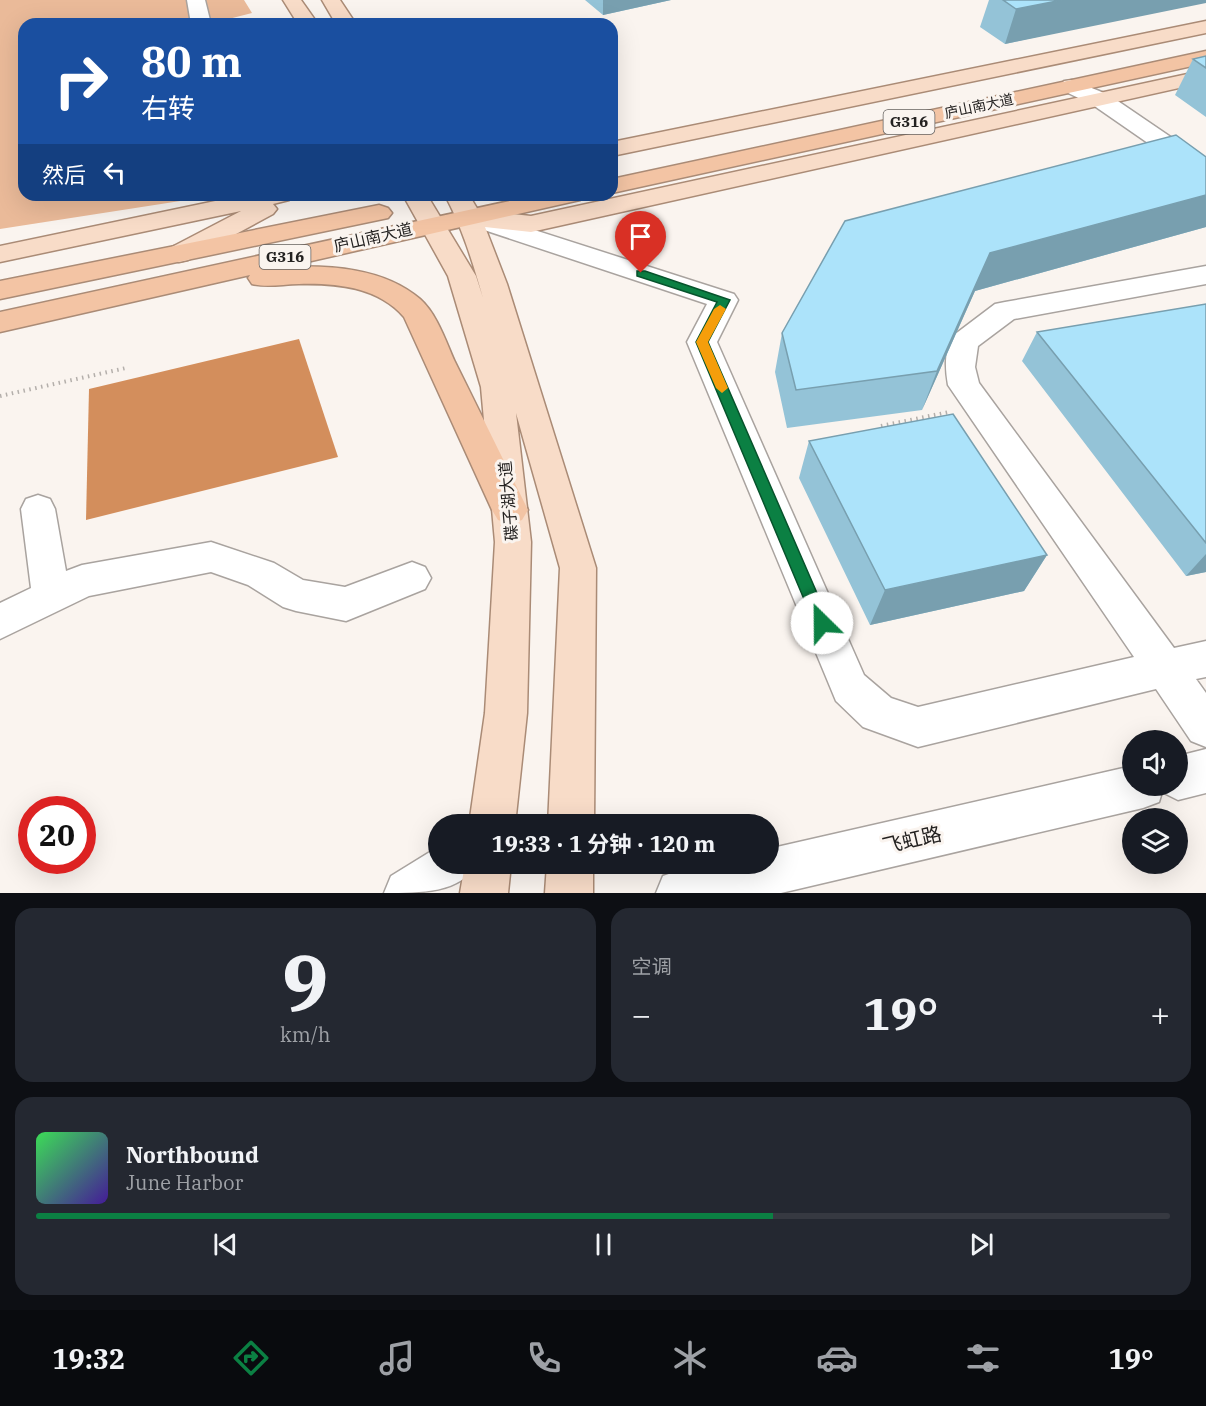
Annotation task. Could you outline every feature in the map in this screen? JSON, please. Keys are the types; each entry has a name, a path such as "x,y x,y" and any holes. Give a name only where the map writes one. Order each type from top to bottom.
{"highway":[{"name":"庐山南大道","path":"618,165 1206,42"},
{"name":"庐山南大道","path":"618,185 1206,57"},
{"name":"庐山南大道","path":"0,290 459,201"},
{"name":"庐山南大道","path":"0,322 97,300 424,208"},
{"path":"97,300 268,277 328,276 377,285 411,306 422,324 510,510"}],"main road":[{"path":"292,0 304,18"},
{"path":"331,0 342,18"},
{"path":"618,148 1206,27"},
{"path":"467,201 531,224 1206,76"},
{"path":"0,254 252,201"},
{"path":"179,254 262,211 274,201"},
{"path":"464,201 493,284 578,568 571,814"},
{"name":"碟子湖大道","path":"424,208 462,276 497,387 513,542 506,713 493,814"},
{"path":"484,893 487,874"},
{"path":"569,893 570,874"}],"street":[{"path":"196,0 200,18"},
{"path":"1072,86 1101,100 1206,172"},
{"path":"467,201 724,300 702,342 850,688 878,713 918,727 1206,659"},
{"path":"1206,275 1005,312 964,342 960,367 964,385 1206,727"},
{"path":"38,509 51,596"},
{"path":"0,622 82,581 211,557 261,574 296,595 346,604 412,578"},
{"path":"1188,776 1206,771"},
{"name":"飞虹路","path":"680,893 1122,791"},
{"path":"408,893 438,874"}],"path":[{"path":"0,396 126,368"},
{"path":"881,426 979,405"}],"shaded area":[{"path":"0,0 244,0 252,13 232,18 18,18 18,201 180,201 0,229"},
{"path":"299,339 338,457 86,520 89,389"}],"building":[{"path":"1003,0 1062,0 1016,9"},
{"path":"1206,56 1206,68 1193,59"},
{"path":"1176,135 1206,157 1206,195 990,253 937,371 796,390 782,333 845,221"},
{"path":"1206,304 1206,543 1037,332"},
{"path":"953,414 1047,555 885,590 809,441"}],"slow traffic":[{"path":"720,309 702,342 722,388"}],"route":[{"path":"641,273 724,300 702,342 822,623"}]}
